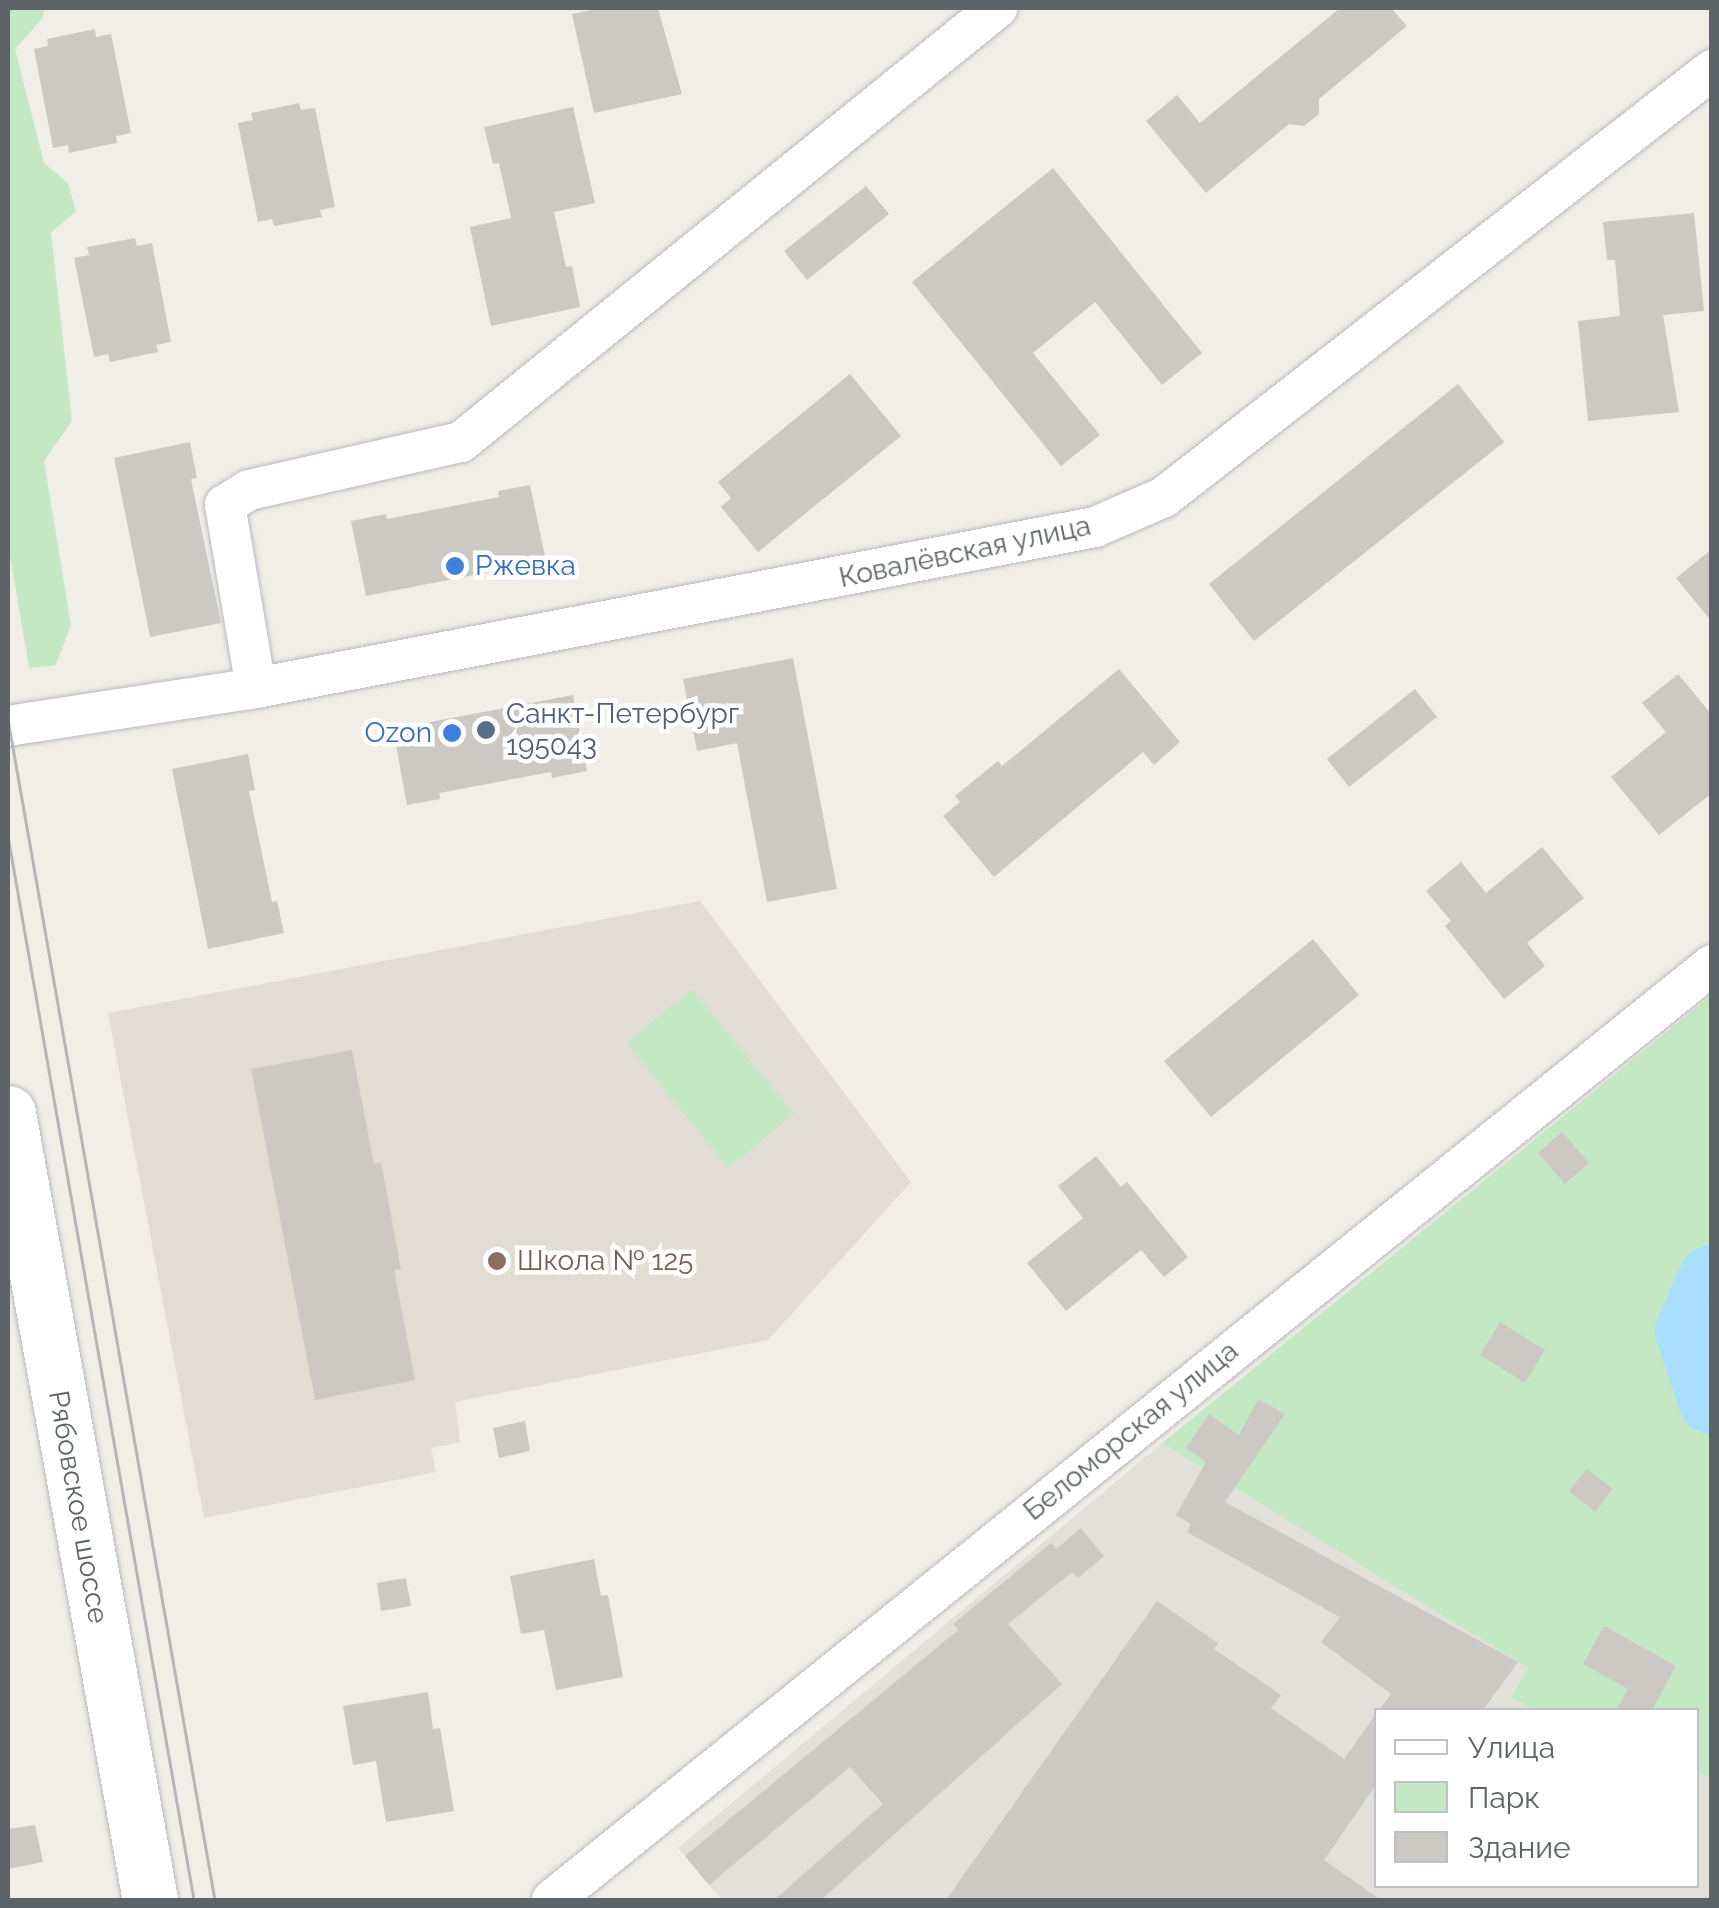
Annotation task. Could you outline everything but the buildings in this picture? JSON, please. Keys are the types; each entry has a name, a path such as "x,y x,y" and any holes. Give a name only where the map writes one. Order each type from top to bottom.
{"main road":[{"name":"Рябовское шоссе","path":"8,1113 150,1900"}],"street":[{"path":"256,688 225,505 249,490 461,442 998,8"},
{"name":"Ковалёвская улица","path":"8,726 256,688 1094,527 1164,497 1712,70"},
{"name":"Беломорская улица","path":"552,1900 1712,965"}],"shaded area":[{"name":"Школа № 125","path":"700,901 911,1182 768,1340 455,1402 460,1442 431,1448 436,1472 204,1518 108,1013"},
{"path":"1162,1443 1529,1668 1512,1697 1530,1708 1374,1708 1374,1888 1699,1888 1699,1772 1711,1780 1711,1900 722,1900 678,1848"}],"green space":[{"path":"8,8 45,8 42,19 15,49 44,163 68,183 76,211 51,233 72,421 44,461 71,625 56,665 29,668 8,544"},
{"path":"692,989 794,1114 728,1168 626,1043"},
{"path":"1711,996 1711,1780 1699,1772 1699,1708 1530,1708 1511,1697 1528,1668 1162,1443"}],"waterway":[{"path":"1712,1279 1689,1331 1712,1400"}],"tram line":[{"path":"8,719 215,1900"},
{"path":"8,836 194,1900"}],"place":[{"name":"Ржевка","path":"455,566"},
{"name":"Санкт-Петербург 195043","path":"486,730"},
{"name":"Ozon","path":"452,733"},
{"name":"Школа № 125","path":"497,1261"}]}
